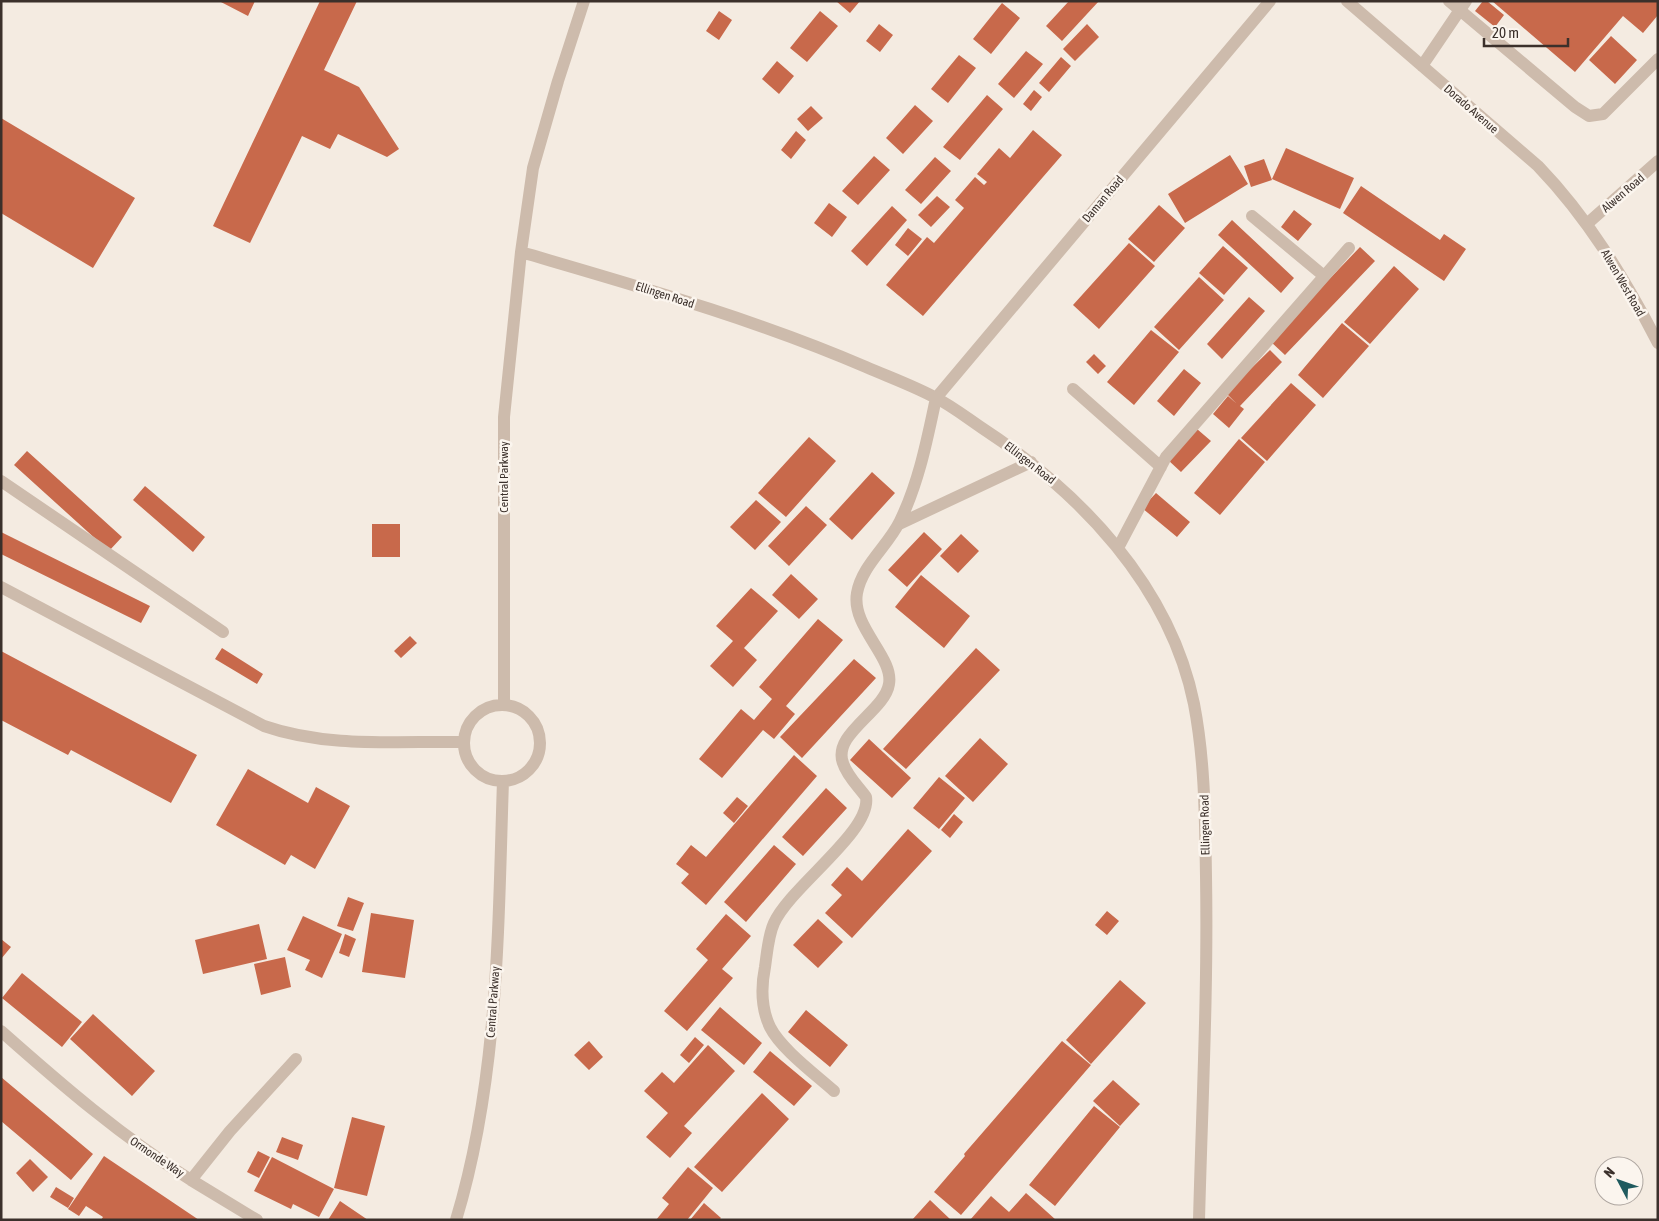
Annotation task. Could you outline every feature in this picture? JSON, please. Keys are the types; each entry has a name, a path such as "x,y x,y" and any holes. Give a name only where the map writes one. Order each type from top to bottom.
{"street":[{"path":"521,252 533,168 558,81 584,1"},
{"name":"Daman Road","path":"936,398 1270,1"},
{"name":"Dorado Avenue","path":"1347,1 1538,166 1588,223"},
{"path":"1449,1 1463,6 1574,107 1589,116 1603,114 1658,59"},
{"path":"1422,66 1463,6"},
{"name":"Alwen Road","path":"1588,223 1658,161"},
{"path":"1252,216 1324,276"},
{"name":"Alwen West Road","path":"1588,223 1658,343"},
{"path":"1118,548 1166,457 1349,248"},
{"name":"Ellingen Road","path":"521,252 655,291 822,348 936,398 1031,462 1065,491 1118,548 1147,590 1171,632 1193,700 1201,747 1205,798 1207,916 1199,1220"},
{"name":"Central Parkway","path":"504,704 504,417 521,252"},
{"path":"1073,389 1161,467"},
{"path":"834,1091 783,1044 770,1028 765,1013 762,987 774,924 790,898 854,830 865,813 866,797 846,771 842,759 842,751 852,732 885,697 890,679 862,622 857,607 857,595 863,576 899,524 923,460 936,398"},
{"path":"899,524 1031,462"},
{"path":"1,481 223,632"},
{"path":"1,587 264,726 288,735 320,740 463,742"},
{"path":"504,704 517,707 528,714 536,724 540,736 540,750 536,762 527,772 516,779 490,780 475,770 465,754 463,742 465,730 471,719 480,710 492,705 504,704"},
{"name":"Central Parkway","path":"456,1220 468,1182 486,1087 496,986 503,781"},
{"name":"Ormonde Way","path":"1,1031 81,1102 190,1180 230,1131 296,1060"},
{"path":"190,1180 257,1220"}],"building":[{"path":"219,1 255,1 248,16"},
{"path":"320,1 357,1 324,70 359,87 399,149 387,157 338,134 330,149 302,136 250,243 213,226"},
{"path":"836,1 860,1 850,13"},
{"path":"1069,1 1099,1 1062,41 1046,26"},
{"path":"1483,1 1487,1 1504,15 1495,27 1475,11"},
{"path":"1492,1 1658,1 1658,15 1643,33 1623,16 1575,72"},
{"path":"1002,3 1020,18 991,54 973,39"},
{"path":"719,11 732,20 719,40 706,31"},
{"path":"820,11 838,26 807,62 790,48"},
{"path":"879,24 893,35 880,52 866,41"},
{"path":"1087,24 1099,37 1075,61 1063,49"},
{"path":"1611,36 1637,60 1615,84 1589,60"},
{"path":"1026,51 1043,64 1014,98 998,84"},
{"path":"959,55 976,68 948,103 931,89"},
{"path":"1061,57 1071,66 1049,92 1039,83"},
{"path":"777,61 794,76 779,94 762,79"},
{"path":"1034,90 1042,97 1031,111 1023,104"},
{"path":"987,95 1003,109 960,160 943,147"},
{"path":"915,105 933,121 903,154 886,138"},
{"path":"811,106 823,118 808,131 797,119"},
{"path":"1,118 135,198 93,268 1,213"},
{"path":"1033,130 1062,155 923,316 886,285 927,237 934,243 964,208 955,200 975,177 984,185 987,182 977,174 999,148 1010,158"},
{"path":"796,131 806,140 791,159 781,150"},
{"path":"1286,148 1354,178 1340,209 1272,179"},
{"path":"1230,155 1248,184 1185,223 1168,194"},
{"path":"874,156 890,170 858,205 842,191"},
{"path":"935,157 951,171 921,204 905,190"},
{"path":"1264,159 1272,180 1251,187 1244,166"},
{"path":"1361,186 1440,240 1444,234 1466,249 1444,281 1343,213"},
{"path":"937,196 950,207 931,227 918,215"},
{"path":"829,203 847,217 832,237 814,223"},
{"path":"1159,205 1185,228 1154,262 1128,239"},
{"path":"892,206 907,220 867,266 851,251"},
{"path":"1294,210 1312,224 1298,241 1281,227"},
{"path":"1232,220 1294,278 1281,293 1218,235"},
{"path":"908,228 922,239 908,256 895,245"},
{"path":"1129,243 1155,266 1099,329 1073,305"},
{"path":"1223,246 1248,268 1224,295 1199,273"},
{"path":"1360,247 1375,261 1285,355 1270,341"},
{"path":"1394,266 1419,289 1370,344 1344,322"},
{"path":"1199,277 1224,300 1179,350 1154,327"},
{"path":"1249,297 1265,311 1222,359 1207,344"},
{"path":"1342,323 1369,346 1323,398 1298,375"},
{"path":"1151,330 1179,352 1134,405 1107,382"},
{"path":"1270,350 1282,362 1240,406 1244,409 1229,428 1213,414 1228,396 1237,404 1226,393"},
{"path":"1094,354 1106,366 1098,374 1086,362"},
{"path":"1184,369 1201,383 1174,416 1157,401"},
{"path":"1291,383 1316,405 1267,461 1241,438"},
{"path":"1197,429 1211,441 1181,472 1168,460"},
{"path":"809,437 836,461 786,517 758,493"},
{"path":"1239,439 1265,462 1220,515 1194,493"},
{"path":"27,451 122,537 109,551 14,465"},
{"path":"872,472 895,493 852,540 829,519"},
{"path":"145,486 205,537 193,552 133,500"},
{"path":"1156,493 1190,522 1177,537 1142,508"},
{"path":"756,500 781,522 755,550 730,527"},
{"path":"806,506 827,525 789,566 768,546"},
{"path":"372,524 400,524 400,557 372,557"},
{"path":"1,532 150,606 141,623 1,554"},
{"path":"924,532 942,549 907,587 888,570"},
{"path":"961,534 979,551 958,573 940,556"},
{"path":"791,574 818,599 799,619 772,595"},
{"path":"921,575 970,616 944,648 895,607"},
{"path":"751,588 778,611 744,648 757,660 733,687 710,666 733,641 716,626"},
{"path":"818,619 843,640 786,706 795,714 774,739 763,730 722,778 699,759 741,709 754,720 772,699 759,687"},
{"path":"410,636 417,643 401,658 394,651"},
{"path":"222,648 263,674 257,684 215,659"},
{"path":"976,648 1000,670 906,769 883,749"},
{"path":"1,651 197,755 171,803 71,750 68,755 1,720"},
{"path":"854,659 876,678 802,758 780,737"},
{"path":"980,738 1008,764 973,802 945,776"},
{"path":"869,739 911,778 892,798 850,760"},
{"path":"794,755 817,776 706,905 681,883 689,874 676,864 691,845 706,857"},
{"path":"248,769 308,803 316,787 350,806 315,869 291,855 285,865 216,825"},
{"path":"939,777 965,798 939,829 913,808"},
{"path":"826,788 847,808 803,856 782,837"},
{"path":"737,797 748,806 734,823 723,813"},
{"path":"954,814 963,822 950,838 941,830"},
{"path":"908,829 932,851 852,938 825,913 842,895 831,885 847,867 862,881"},
{"path":"774,845 796,864 746,922 724,902"},
{"path":"348,897 364,903 353,931 337,926"},
{"path":"1107,911 1119,921 1107,935 1095,925"},
{"path":"371,913 414,920 405,978 362,972"},
{"path":"726,914 751,936 722,969 733,978 687,1031 664,1011 708,960 696,949"},
{"path":"303,916 342,934 322,978 305,970 310,960 287,950"},
{"path":"818,919 843,942 818,968 793,945"},
{"path":"259,924 267,959 203,974 195,940"},
{"path":"345,934 356,939 349,957 339,953"},
{"path":"1,939 11,947 1,959"},
{"path":"285,957 291,987 261,995 254,964"},
{"path":"22,973 82,1022 62,1047 2,998"},
{"path":"1120,980 1146,1003 1091,1064 1066,1040"},
{"path":"720,1007 762,1043 744,1065 701,1030"},
{"path":"806,1010 848,1045 830,1067 788,1032"},
{"path":"93,1014 155,1071 132,1096 70,1039"},
{"path":"695,1037 704,1045 689,1063 680,1055"},
{"path":"589,1041 603,1057 589,1070 574,1055"},
{"path":"1062,1041 1091,1065 961,1215 934,1192 965,1156 964,1154"},
{"path":"708,1045 735,1071 684,1126 692,1133 670,1158 646,1137 668,1113 644,1091 662,1072 674,1083"},
{"path":"770,1051 812,1086 794,1106 753,1072"},
{"path":"1,1077 93,1154 71,1180 1,1121"},
{"path":"1113,1080 1140,1104 1120,1126 1093,1101"},
{"path":"762,1093 789,1119 722,1192 694,1167"},
{"path":"1094,1106 1120,1127 1055,1206 1029,1185"},
{"path":"352,1117 385,1126 367,1196 334,1188"},
{"path":"282,1137 303,1145 298,1160 276,1152"},
{"path":"258,1151 270,1157 259,1178 247,1172"},
{"path":"104,1156 199,1220 101,1220 103,1217 86,1206 79,1216 68,1209"},
{"path":"272,1157 334,1189 319,1217 293,1204 291,1209 254,1191"},
{"path":"30,1159 48,1177 33,1192 16,1173"},
{"path":"688,1167 713,1188 687,1220 656,1220 669,1204 662,1198"},
{"path":"56,1187 74,1198 68,1208 50,1197"},
{"path":"1026,1193 1056,1220 970,1220 991,1196 1009,1212"},
{"path":"930,1200 951,1220 912,1220"},
{"path":"340,1201 368,1220 328,1220"},
{"path":"704,1203 721,1218 719,1220 690,1220"}]}
